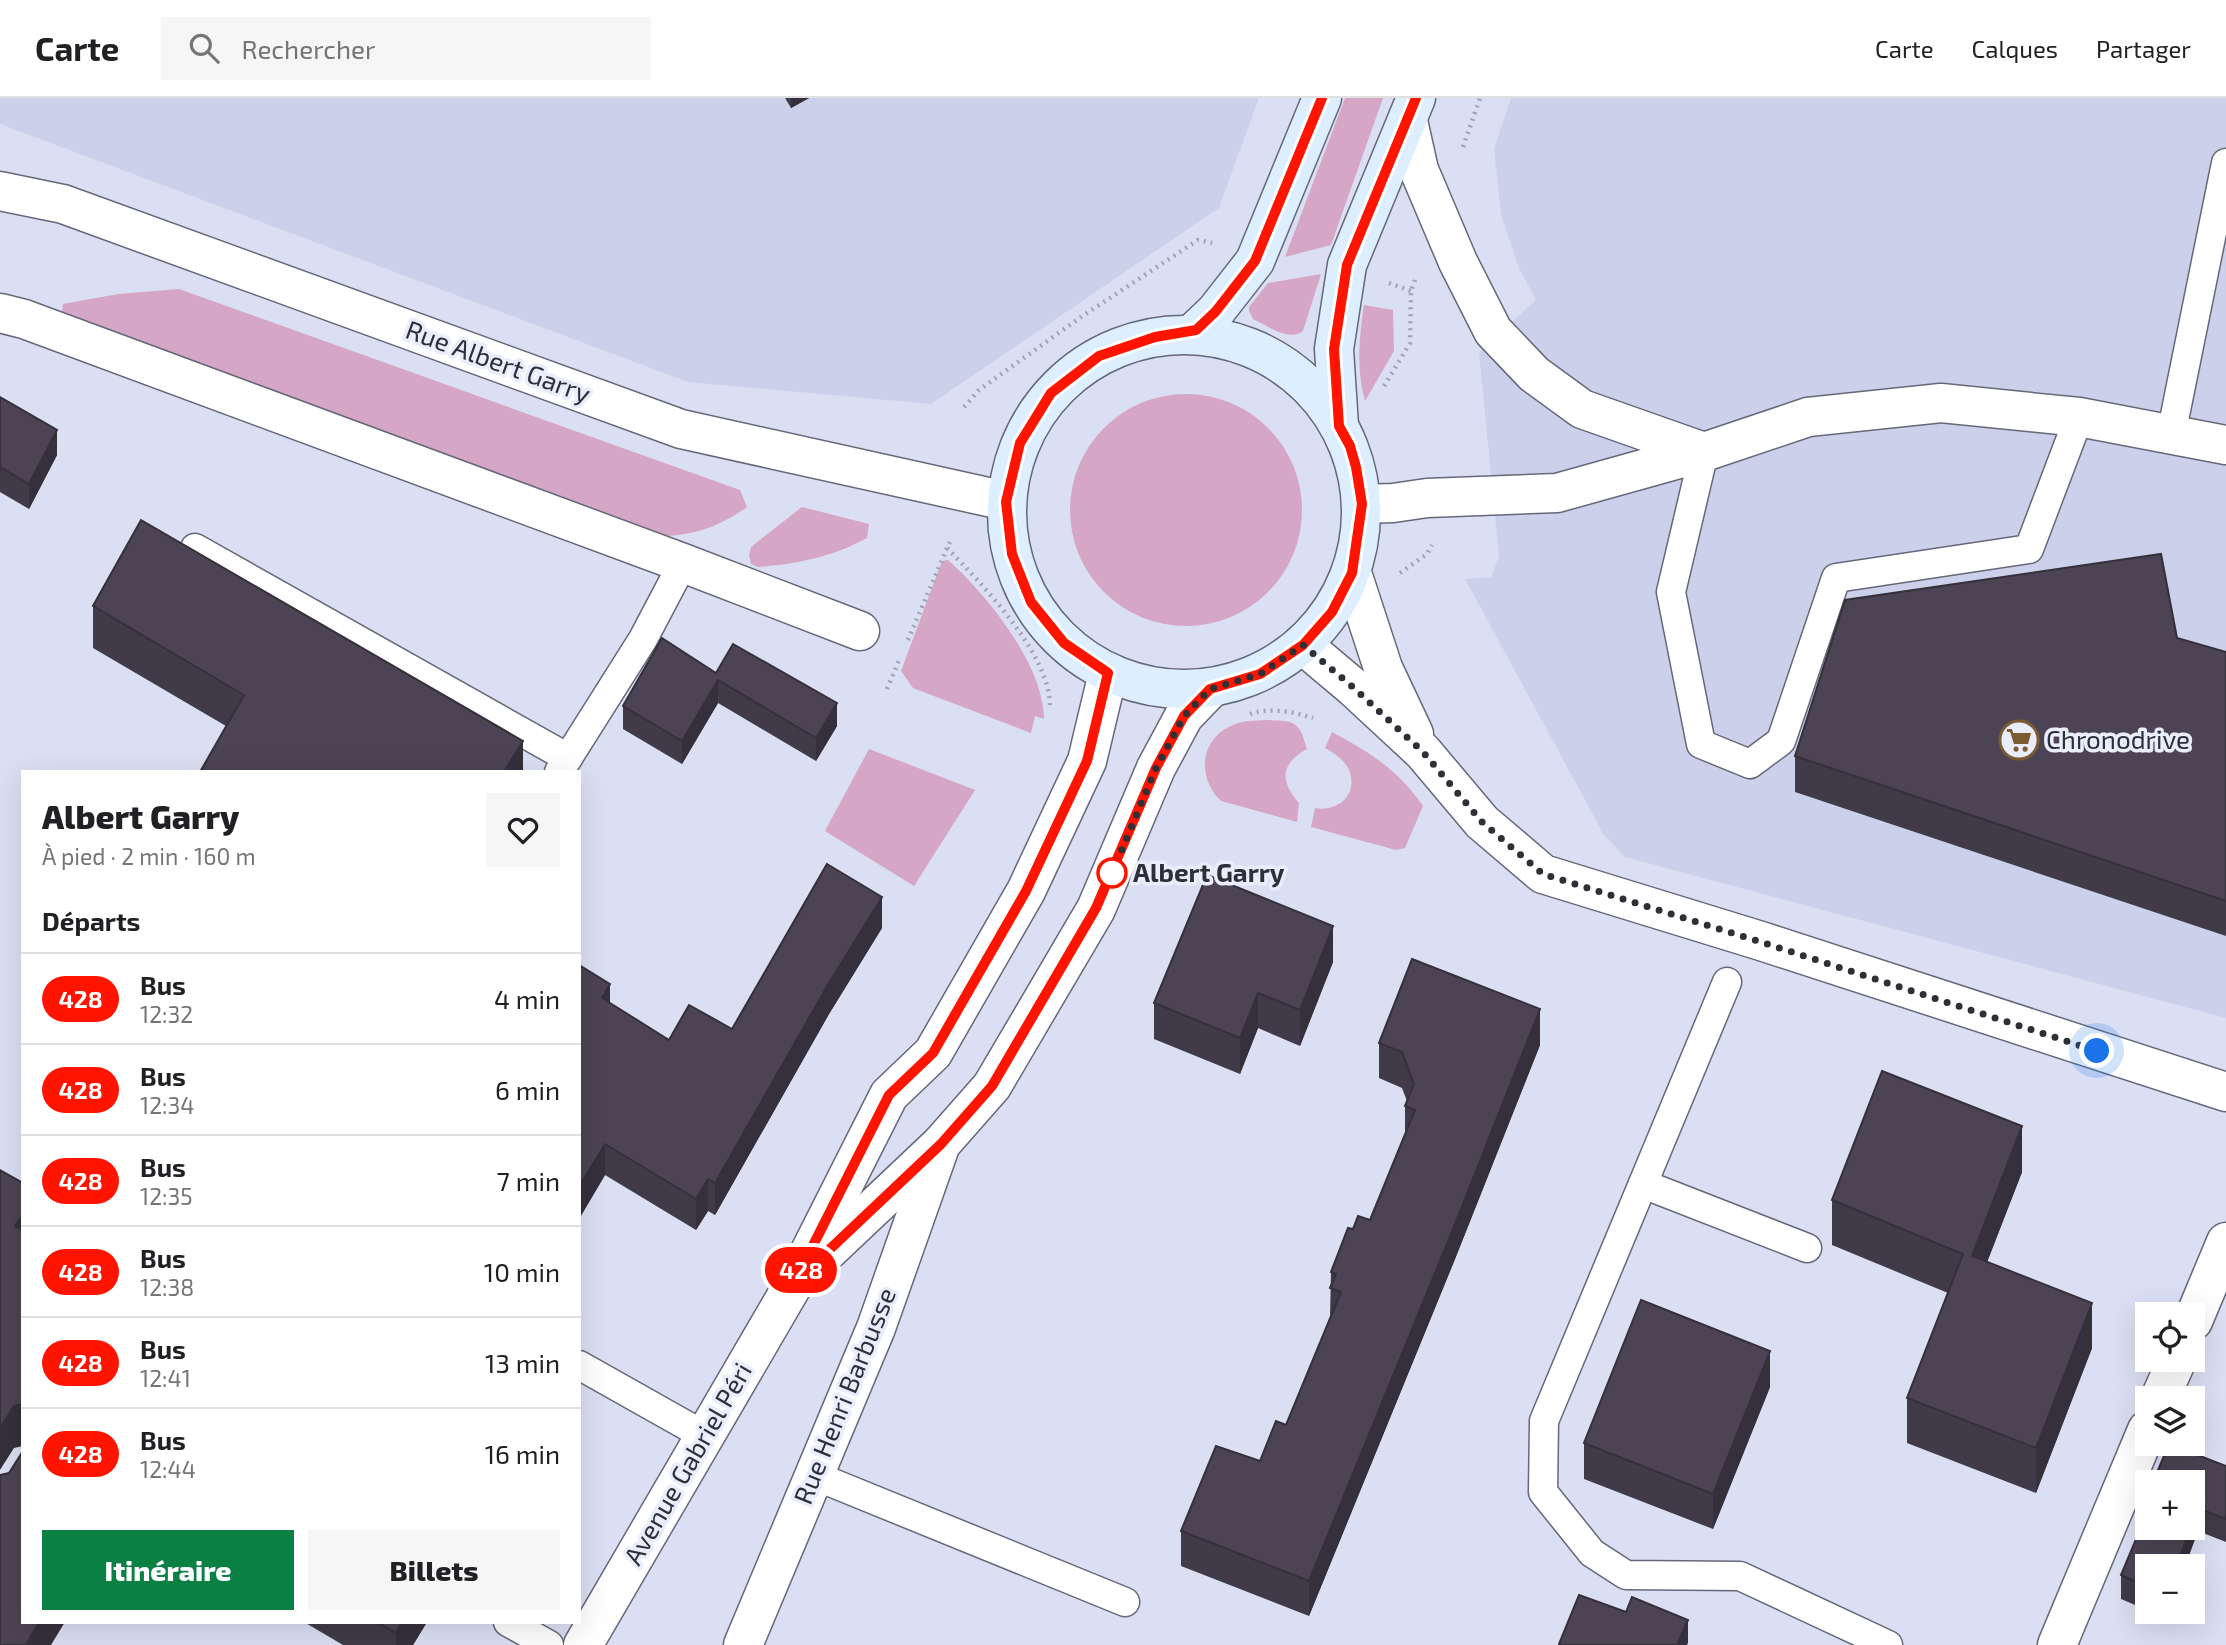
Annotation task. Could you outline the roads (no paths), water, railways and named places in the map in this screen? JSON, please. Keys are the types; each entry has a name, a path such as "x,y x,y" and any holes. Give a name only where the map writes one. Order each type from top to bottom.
{"main road":[{"path":"1196,330 1216,311 1255,261 1322,98"},
{"path":"1339,426 1334,349 1347,265 1412,109"},
{"path":"1196,330 1264,354 1307,384 1339,426 1350,446 1362,504 1352,573 1332,612 1303,645 1260,674 1210,689 1158,688 1108,673 1064,643 1031,602 1012,554 1006,502 1020,443 1051,393 1099,356 1155,337 1196,330"}],"street":[{"path":"1412,109 1419,170 1458,262 1493,331 1534,374 1582,409 1704,452"},
{"name":"Rue Albert Garry","path":"0,191 63,204 681,429 1006,502"},
{"path":"12,316 683,563 860,631"},
{"path":"1362,504 1427,498 1557,493 1704,452 1808,417 1941,403 2079,417 2226,445"},
{"path":"1352,573 1383,668 1423,752"},
{"path":"1303,645 1423,752 1482,822 1543,874 2226,1092"},
{"name":"Avenue Gabriel Péri","path":"583,1645 794,1283 889,1095 933,1053 1026,891 1087,761 1108,673"},
{"name":"Avenue Gabriel Péri","path":"794,1283 941,1144 992,1086 1096,908 1156,768 1184,716 1210,689"},
{"name":"Rue Henri Barbusse","path":"743,1645 876,1328 941,1144"},
{"path":"2201,1302 2226,1242"},
{"path":"2057,1645 2136,1456"}],"lane":[{"path":"2171,435 2226,163"},
{"path":"1704,452 1671,592 1701,744 1750,764 1782,741 1836,578 2029,549 2079,417"},
{"path":"195,548 563,765 642,639 683,563"},
{"path":"1727,982 1544,1421 1543,1493 1592,1553 1626,1574 1740,1576 1888,1645"},
{"path":"1643,1184 1807,1248"},
{"path":"581,1366 705,1436"},
{"path":"813,1475 1125,1602"},
{"path":"512,1624 549,1645"}],"place":[{"name":"Chronodrive","path":"2019,740"},
{"name":"Albert Garry","path":"1112,873"}]}
